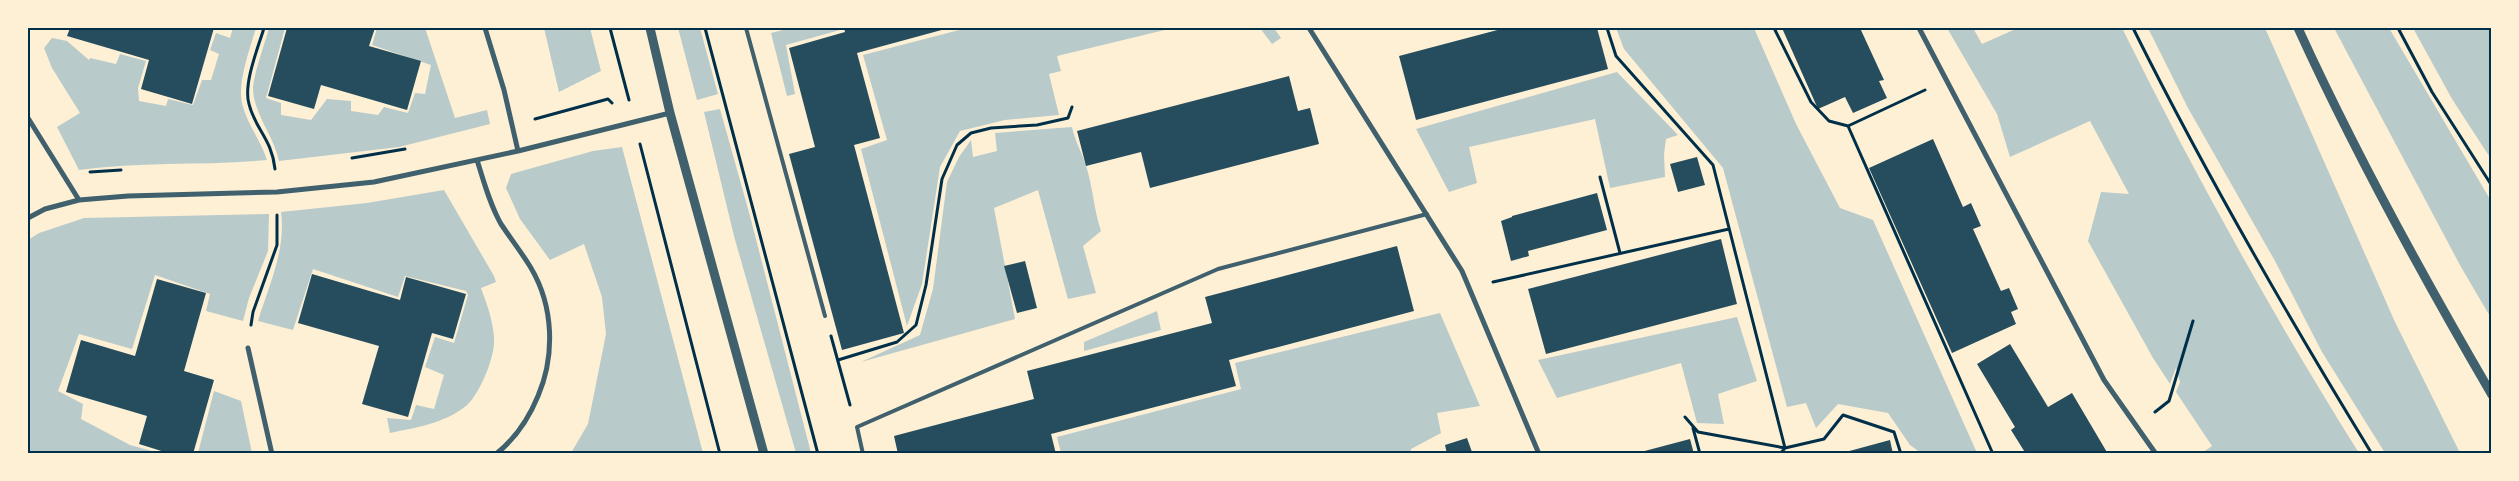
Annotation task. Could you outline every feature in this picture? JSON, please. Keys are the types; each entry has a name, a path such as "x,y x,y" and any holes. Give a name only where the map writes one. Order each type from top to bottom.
{"street":[{"path":"485,28 518,151"},
{"path":"650,28 670,113 764,454"},
{"path":"1309,28 1462,271 1539,454"},
{"path":"1919,28 2104,380 2156,454"},
{"path":"2298,28 2334,108 2457,336 2492,395"},
{"path":"28,218 45,209 79,200 128,196 286,191 374,182 518,151 670,113"},
{"path":"28,118 79,200"},
{"path":"477,160 493,208 532,270 546,305 551,343 544,381 530,416 506,446 496,454"},
{"path":"248,348 272,454"}],"lane":[{"path":"746,28 825,316"},
{"path":"862,454 857,427 1218,269 1427,214"}],"path":[{"path":"610,28 720,454"},
{"path":"705,28 818,454"},
{"path":"1607,28 1616,56 1713,166 1785,448"},
{"path":"1774,28 1811,102 1829,121 1848,126 1946,80"},
{"path":"2134,28 2178,116 2326,378 2372,454"},
{"path":"2398,28 2432,92 2492,186"},
{"path":"512,125 608,99 635,123"},
{"path":"838,360 897,342 916,325 928,276 942,179 957,145 970,133 991,128 1037,124 1068,118 1072,107"},
{"path":"1848,126 1993,454"},
{"path":"343,160 408,148"},
{"path":"265,167 284,166"},
{"path":"65,178 97,171 126,170"},
{"path":"1600,176 1620,253"},
{"path":"1469,288 1729,229"},
{"path":"825,316 857,427"},
{"path":"2137,427 2168,401 2193,322"},
{"path":"1685,417 1698,432 1785,448 1824,439 1843,415 1894,432 1901,454"},
{"path":"1692,426 1700,454"},
{"path":"1780,454 1785,448"}],"shaded area":[{"path":"233,28 256,28 242,78 241,98 245,114 267,160 126,165 79,170 57,127 80,113 52,68 44,48 52,38 67,41 89,60 90,58 116,64 120,54 146,61 138,88 139,101 166,106 168,99 193,105 202,80 211,80 219,54 210,50 216,33 230,38"},
{"path":"269,28 285,28 266,98 281,103 281,115 311,120 327,99 351,101 351,111 378,115 384,107 408,113 415,93 425,94 431,65 372,45 377,28 425,28 455,118 487,110 490,124 399,147 279,161 256,106 253,88 257,66"},
{"path":"544,28 590,28 601,71 559,92"},
{"path":"678,28 700,28 718,94 697,100"},
{"path":"791,28 839,28 840,30 786,45 795,94 787,96 771,33"},
{"path":"967,28 1173,28 1057,56 1061,71 1049,74 1059,115 1005,120 960,131 940,167 922,284 907,326 861,149 887,140 863,55"},
{"path":"1260,28 1274,28 1281,38 1272,44"},
{"path":"1616,28 1754,28 1796,124 1840,208 1873,220 1977,453 1921,453 1910,445 1888,413 1838,404 1816,428 1806,403 1787,407 1723,168 1624,49"},
{"path":"1947,28 1973,28 1982,44 2018,28 2122,28 2235,244 2359,453 2202,453 2212,446 2176,392 2180,382 2176,368 2170,384 2153,358 2088,241 2101,192 2129,194 2090,121 2010,157 1997,114"},
{"path":"2148,28 2265,28 2395,322 2460,453 2385,453 2322,352 2275,261 2188,108"},
{"path":"2334,28 2389,28 2491,201 2491,318 2461,267"},
{"path":"2413,28 2491,28 2491,159 2452,99"},
{"path":"1617,72 1678,135 1666,139 1664,154 1665,177 1610,188 1595,119 1469,147 1477,183 1449,192 1416,129"},
{"path":"720,109 750,216 811,453 796,453 734,236 704,112"},
{"path":"1072,127 1087,169 1101,231 1083,246 1096,293 1068,299 1038,190 994,208 1015,319 861,362 920,335 933,289 947,182 959,157 971,140 973,157 997,151 995,133"},
{"path":"622,147 703,453 571,453 588,424 606,334 602,297 584,244 550,260 520,219 506,188 511,174 593,151"},
{"path":"444,190 496,282 481,288 492,323 493,351 480,386 466,406 439,421 390,433 387,418 411,420 416,405 434,409 444,375 425,367 435,337 454,343 468,295 466,291 405,276 398,297 313,269 293,330 258,321 279,254 282,226 281,212 367,203"},
{"path":"269,214 268,251 249,298 243,321 206,311 210,294 155,275 132,349 79,334 58,391 83,404 81,419 130,445 159,453 28,453 28,240 39,233 84,218"},
{"path":"1157,311 1161,330 1084,351 1084,342"},
{"path":"1440,313 1480,406 1437,413 1441,433 1411,449 1411,453 1061,453 1057,437 1241,389 1235,363"},
{"path":"1737,317 1757,381 1718,394 1724,424 1697,423 1681,363 1557,398 1538,360"},
{"path":"214,391 241,401 252,453 229,453 228,451 198,453"}],"building":[{"path":"70,28 214,28 192,104 141,89 149,60 67,36"},
{"path":"287,28 375,28 369,46 421,61 407,110 321,85 314,109 268,96"},
{"path":"844,28 949,28 857,53 880,138 854,145 904,333 842,350 789,154 815,147 789,48 845,32"},
{"path":"1505,28 1597,28 1608,69 1416,120 1399,56"},
{"path":"1782,28 1860,28 1884,80 1879,81 1887,98 1853,113 1845,97 1818,109"},
{"path":"1289,76 1298,111 1310,108 1319,144 1150,188 1141,152 1086,166 1077,131"},
{"path":"1933,139 1963,207 1971,203 1981,226 1973,229 2001,291 2009,288 2018,309 2011,312 2016,324 1952,353 1869,168"},
{"path":"1697,157 1705,185 1678,192 1670,164"},
{"path":"1597,193 1607,230 1528,251 1529,256 1511,261 1501,221 1512,216"},
{"path":"1721,239 1737,304 1546,354 1528,289"},
{"path":"1397,246 1414,311 1229,360 1236,386 1051,434 1056,454 898,454 894,436 1034,399 1027,371 1212,323 1205,297"},
{"path":"1025,261 1037,308 1017,313 1004,266"},
{"path":"312,274 400,300 406,277 466,294 453,339 432,333 408,417 362,404 379,346 298,323"},
{"path":"157,279 206,293 184,371 214,380 193,454 171,454 139,444 147,416 66,392 81,340 135,356"},
{"path":"2010,344 2048,407 2072,393 2108,454 2026,454 2011,430 2015,427 1977,364"},
{"path":"1467,438 1472,452 1447,454 1445,445"},
{"path":"1690,439 1694,454 1637,454 1637,453"},
{"path":"1890,440 1893,454 1842,454 1842,453"}]}
